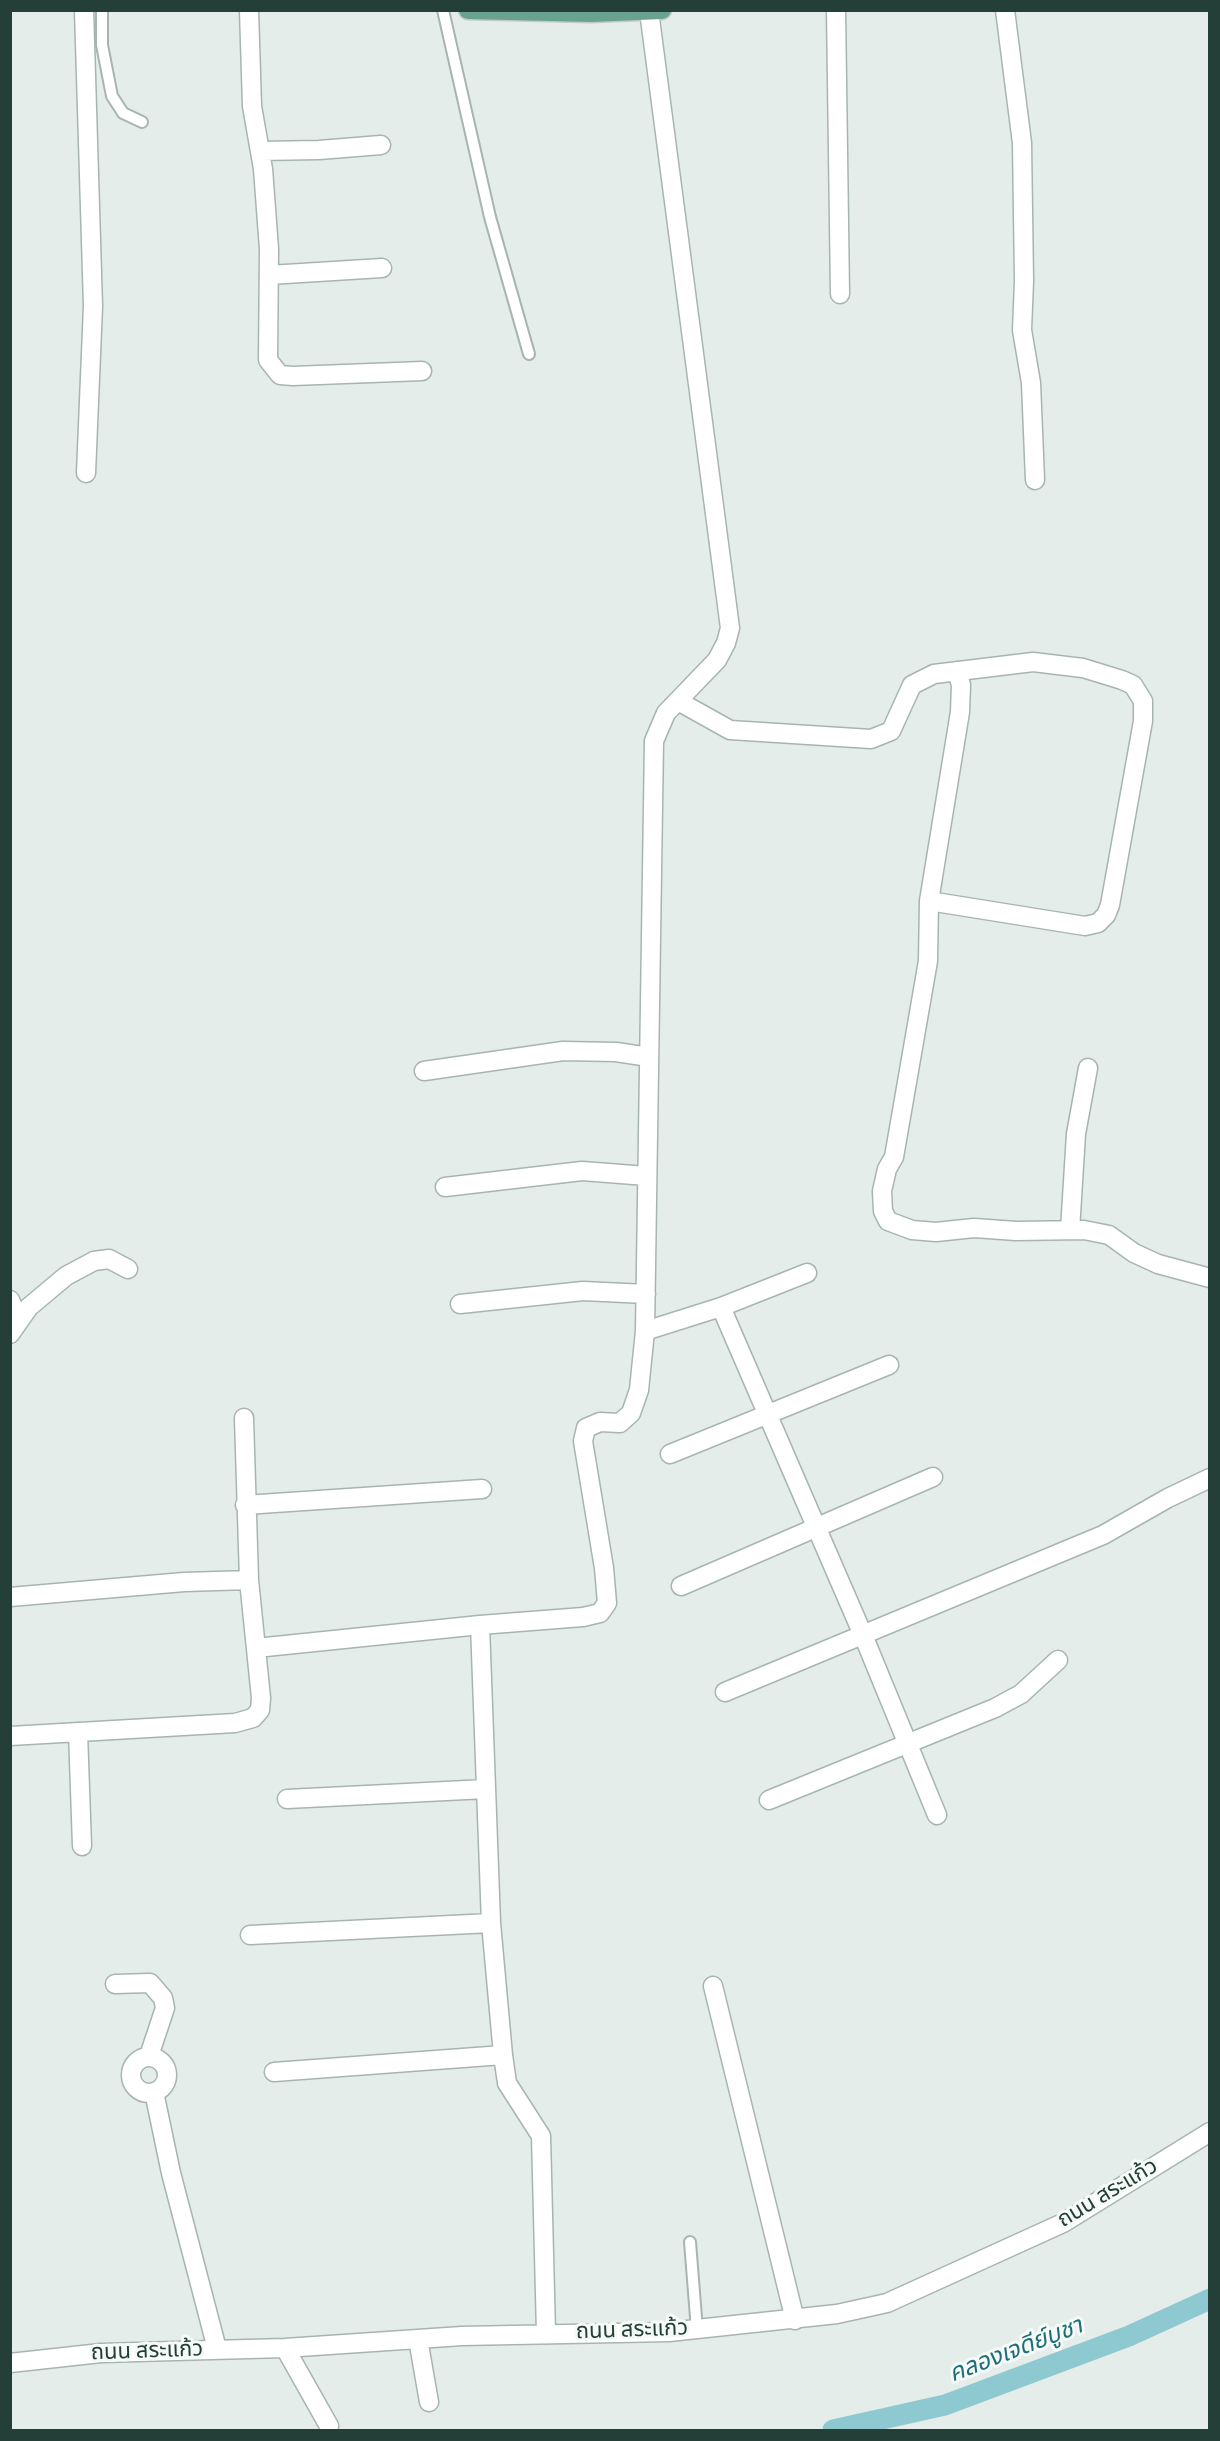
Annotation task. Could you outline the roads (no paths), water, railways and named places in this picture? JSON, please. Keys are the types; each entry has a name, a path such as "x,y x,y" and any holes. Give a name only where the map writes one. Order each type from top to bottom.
{"main road":[{"path":"468,10 662,10"}],"street":[{"path":"84,10 93,306 86,473"},
{"path":"249,10 252,106 260,151 269,275 268,360 280,375 422,371"},
{"path":"836,10 840,294"},
{"path":"1005,10 1022,143 1024,281 1022,330 1032,393 1035,480"},
{"path":"256,1648 583,1617 600,1613 606,1609 604,1568 583,1441 586,1428 600,1422 620,1423 632,1413 639,1390 645,1331 654,741 666,713 717,660 726,643 730,628 650,11"},
{"path":"260,151 319,150 381,145"},
{"path":"269,275 382,268"},
{"path":"678,701 730,729 871,740 891,731 904,697 917,680 957,671 1033,662 1104,674 1122,680 1140,694 1144,709 1143,721 1110,905 1098,923 1085,926 929,901"},
{"path":"957,671 962,697 929,901 928,961 896,1147 882,1191 884,1211 888,1221 912,1230 936,1232 974,1228 1016,1231 1070,1230 1109,1235 1134,1253 1158,1264 1209,1278"},
{"path":"424,1071 563,1051 616,1052 649,1057"},
{"path":"1070,1230 1076,1134 1088,1068"},
{"path":"445,1187 582,1172 647,1176"},
{"path":"15,1327 52,1287 94,1261 109,1259 128,1269"},
{"path":"645,1331 721,1307 807,1273"},
{"path":"460,1304 583,1291 646,1294"},
{"path":"10,1300 15,1327"},
{"path":"721,1307 863,1635 937,1815"},
{"path":"670,1454 889,1365"},
{"path":"10,1736 235,1723 253,1718 260,1710 261,1698 249,1580 244,1418"},
{"path":"681,1586 933,1477"},
{"path":"725,1692 1103,1535 1168,1498 1209,1478"},
{"path":"245,1505 482,1489"},
{"path":"10,1597 184,1582 249,1580"},
{"path":"480,1625 492,1923 503,2055 507,2083 541,2136 546,2333"},
{"path":"769,1800 995,1708 1021,1694 1058,1660"},
{"path":"78,1732 82,1846"},
{"path":"287,1798 486,1789"},
{"path":"250,1935 492,1923"},
{"path":"115,1984 150,1983 163,1998 165,2008 149,2056 135,2064 131,2080 138,2090 154,2092 164,2085 168,2075 160,2060 149,2056"},
{"path":"713,1986 795,2320"},
{"path":"274,2073 503,2055"},
{"path":"154,2092 171,2173 217,2349"},
{"name":"ถนน สระแก้ว","path":"10,2363 78,2355 285,2348 546,2333 697,2330 837,2314 887,2303 1063,2223 1209,2132"},
{"path":"418,2339 429,2402"},
{"path":"285,2348 329,2426"}],"lane":[{"path":"102,10 102,45 111,96 123,113 142,122"},
{"path":"443,10 490,217 529,354"},
{"path":"690,2242 697,2330"}],"waterway":[{"name":"คลองเจดีย์บูชา","path":"833,2430 945,2405 1129,2336 1210,2299"}]}
